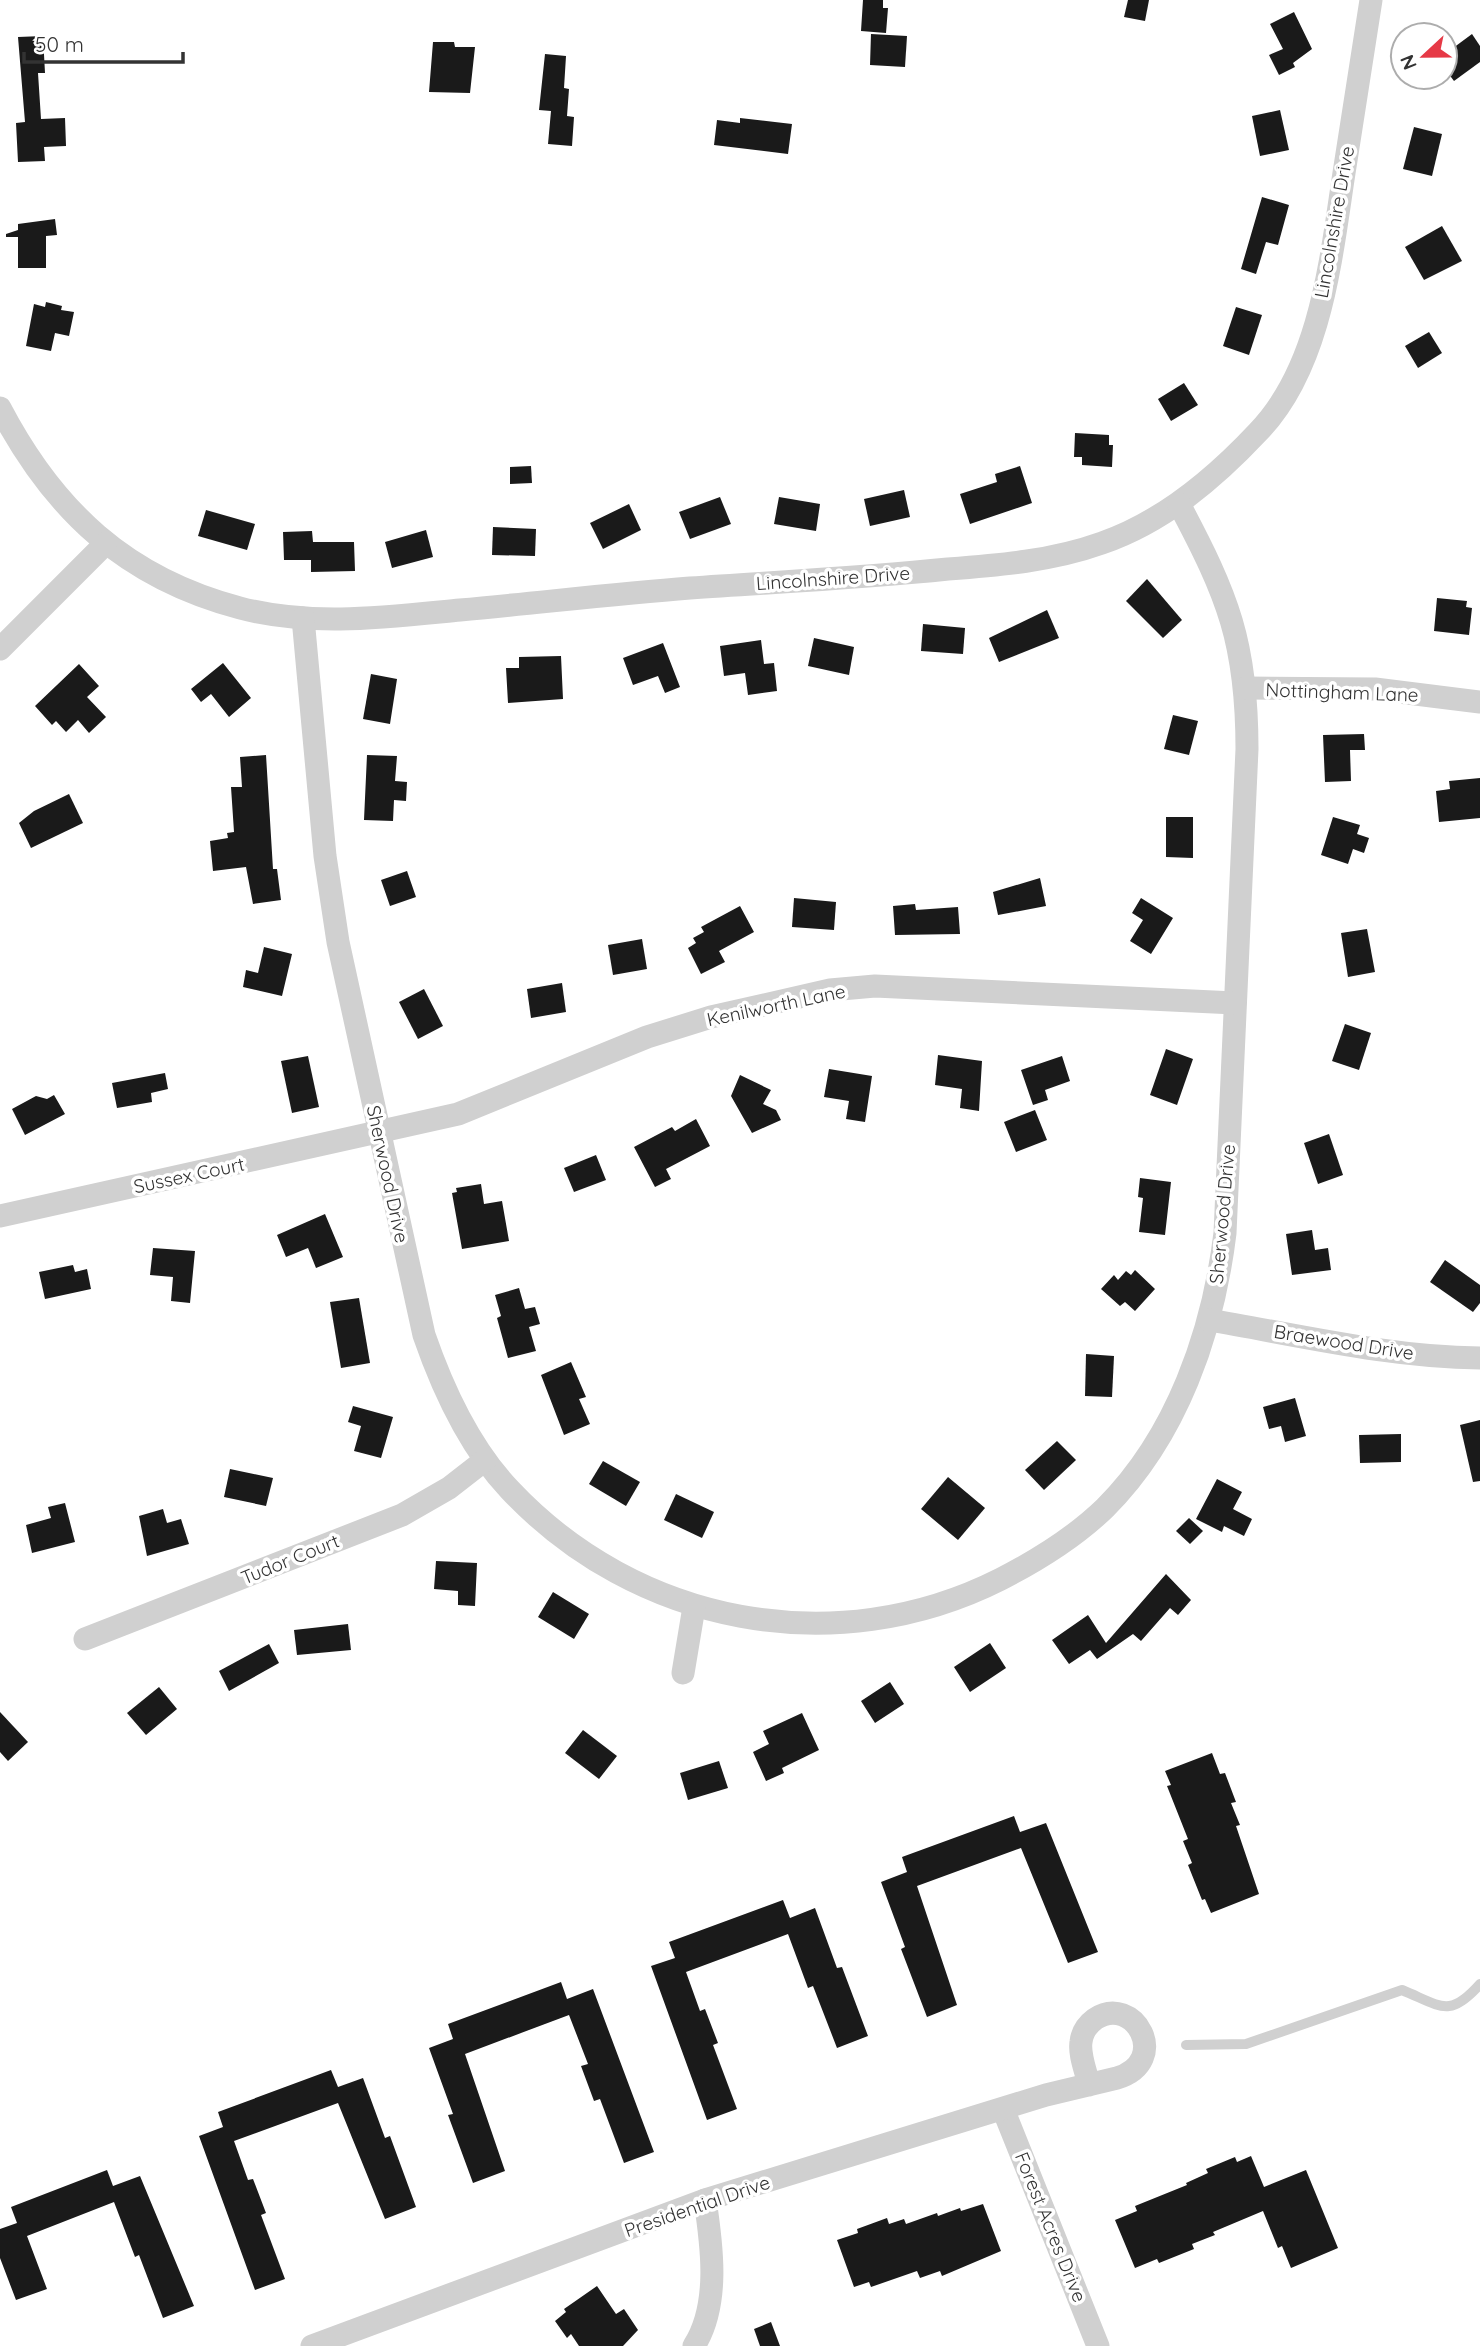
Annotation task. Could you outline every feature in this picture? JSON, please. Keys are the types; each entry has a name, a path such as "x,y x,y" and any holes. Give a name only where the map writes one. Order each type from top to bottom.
{"street":[{"name":"Lincolnshire Drive","path":"0,408 21,449 47,486 106,543 132,563 183,588 240,608 303,618 418,614 686,589 996,565 1062,555 1105,542 1180,504 1261,429 1285,395 1309,344 1328,276 1371,0"},
{"name":"Sherwood Drive","path":"303,618 329,888 379,1134 424,1335 450,1398 485,1460 536,1515 598,1562 643,1587 694,1607 754,1621 828,1625 867,1621 950,1601 1018,1570 1079,1531 1106,1507 1149,1453 1183,1392 1209,1320 1225,1233 1247,749 1246,688 1236,630 1224,594 1180,504"},
{"path":"0,649 106,543"},
{"name":"Nottingham Lane","path":"1246,688 1375,689 1480,702"},
{"name":"Kenilworth Lane","path":"379,1134 492,1103 647,1037 711,1017 830,990 875,986 1235,1003"},
{"name":"Sussex Court","path":"0,1216 379,1134"},
{"name":"Braewood Drive","path":"1209,1320 1376,1349 1480,1358"},
{"name":"Tudor Court","path":"85,1639 402,1515 449,1488 485,1460"},
{"path":"683,1673 694,1607"},
{"name":"Presidential Drive","path":"312,2346 705,2200 1089,2085"},
{"name":"Forest Acres Drive","path":"1003,2109 1098,2346"},
{"path":"694,2346 706,2319 710,2291 711,2239 705,2200"}],"lane":[{"path":"1186,2045 1246,2044 1402,1990 1439,2006 1454,2007 1466,2000 1480,1984"}],"building":[{"path":"863,0 883,0 883,8 888,8 886,33 861,31"},
{"path":"1128,0 1149,0 1145,21 1124,17"},
{"path":"1294,12 1312,49 1293,63 1295,67 1279,75 1269,55 1283,49 1270,24"},
{"path":"871,34 907,36 905,67 870,65"},
{"path":"1472,34 1480,46 1480,62 1459,77 1459,44"},
{"path":"43,36 45,73 38,73 41,119 65,118 66,146 44,147 45,161 18,162 16,123 25,122 18,37"},
{"path":"433,42 454,42 455,47 475,47 470,93 429,92"},
{"path":"545,54 566,56 564,88 569,89 567,116 574,117 572,146 548,144 551,111 539,110"},
{"path":"1280,110 1289,150 1260,156 1252,116"},
{"path":"740,118 792,124 788,154 714,145 717,120 740,123"},
{"path":"1414,127 1442,134 1432,176 1403,169"},
{"path":"1262,197 1289,205 1278,245 1266,242 1256,274 1241,269"},
{"path":"55,219 57,235 46,236 46,268 18,268 18,237 6,237 6,234 18,230 18,224"},
{"path":"1442,226 1462,261 1424,280 1405,247"},
{"path":"46,302 62,306 61,310 74,312 69,336 55,333 51,351 26,346 34,304 45,307"},
{"path":"1236,307 1262,315 1249,355 1223,346"},
{"path":"1429,332 1442,353 1418,368 1405,346"},
{"path":"1184,383 1198,405 1171,421 1158,399"},
{"path":"1075,433 1109,435 1109,445 1113,445 1112,467 1082,465 1082,457 1074,457"},
{"path":"531,466 532,483 510,484 510,467"},
{"path":"1020,466 1032,503 970,524 960,494 997,482 995,474"},
{"path":"904,490 910,517 870,526 864,499"},
{"path":"720,497 731,524 690,539 679,512"},
{"path":"779,497 820,504 816,531 774,524"},
{"path":"629,504 641,530 603,549 590,523"},
{"path":"206,510 255,524 247,550 198,536"},
{"path":"493,527 536,529 535,556 492,555"},
{"path":"426,530 433,557 392,568 385,542"},
{"path":"312,531 313,542 354,542 355,571 311,572 311,560 284,560 283,532"},
{"path":"1147,579 1182,620 1163,638 1126,601"},
{"path":"1437,598 1467,601 1466,607 1472,608 1469,635 1434,631"},
{"path":"1047,610 1059,638 999,662 989,638"},
{"path":"923,624 965,628 963,654 921,651"},
{"path":"814,638 854,647 849,675 808,666"},
{"path":"761,640 764,664 774,663 777,691 748,695 745,673 724,676 720,646"},
{"path":"663,643 680,687 665,693 658,676 633,685 623,658"},
{"path":"561,656 563,699 508,703 506,668 519,668 519,657"},
{"path":"223,663 251,698 229,717 211,694 201,702 191,689"},
{"path":"79,664 99,686 87,697 106,717 89,733 78,720 66,732 56,721 52,725 35,706"},
{"path":"371,674 397,679 390,724 363,719"},
{"path":"1173,715 1198,721 1189,755 1164,749"},
{"path":"1364,734 1365,750 1350,750 1351,781 1325,782 1323,735"},
{"path":"266,755 273,869 277,869 281,900 253,904 246,867 213,871 210,841 228,838 227,833 234,832 231,787 242,787 240,757"},
{"path":"367,755 397,756 395,781 407,782 406,801 394,800 393,821 364,820"},
{"path":"1480,778 1480,818 1439,822 1436,791 1450,789 1449,781"},
{"path":"69,794 83,823 31,848 19,823 34,811"},
{"path":"1166,817 1193,817 1193,858 1166,857"},
{"path":"1333,817 1360,825 1357,834 1369,838 1364,853 1353,849 1348,864 1321,855"},
{"path":"407,871 416,897 390,906 381,880"},
{"path":"1040,878 1046,906 998,915 993,892"},
{"path":"794,898 836,902 834,930 792,927"},
{"path":"1141,898 1173,918 1151,954 1130,941 1143,920 1132,913"},
{"path":"915,904 916,910 958,907 960,934 895,935 893,906"},
{"path":"740,906 754,932 719,951 725,962 701,974 688,948 696,943 693,938 704,932 701,927"},
{"path":"1367,929 1375,972 1348,977 1341,933"},
{"path":"642,939 647,969 613,975 608,945"},
{"path":"264,947 292,954 282,996 243,987 246,970 258,973"},
{"path":"562,983 566,1012 531,1018 527,989"},
{"path":"424,989 443,1026 418,1039 399,1002"},
{"path":"1345,1024 1371,1033 1359,1070 1332,1061"},
{"path":"1166,1049 1193,1059 1177,1105 1150,1095"},
{"path":"938,1055 982,1061 979,1111 960,1108 962,1089 935,1085"},
{"path":"308,1056 319,1107 292,1113 281,1061"},
{"path":"1062,1056 1070,1081 1045,1090 1048,1100 1033,1105 1021,1070"},
{"path":"829,1069 872,1076 865,1122 846,1119 849,1101 824,1097"},
{"path":"165,1073 168,1089 151,1093 152,1102 117,1108 112,1083"},
{"path":"740,1075 771,1090 763,1104 776,1110 781,1120 752,1133 731,1096"},
{"path":"54,1095 65,1114 25,1135 12,1109 36,1096 47,1099"},
{"path":"1035,1110 1047,1140 1016,1152 1004,1122"},
{"path":"696,1119 710,1146 666,1169 671,1179 655,1187 634,1147 672,1127 675,1131"},
{"path":"1329,1134 1343,1175 1318,1184 1304,1143"},
{"path":"596,1155 606,1180 574,1192 564,1168"},
{"path":"1140,1178 1171,1182 1165,1235 1139,1232 1143,1198 1138,1197"},
{"path":"481,1184 484,1204 502,1201 509,1241 462,1249 452,1193 457,1192 456,1188"},
{"path":"325,1214 343,1257 316,1268 308,1248 286,1257 277,1235"},
{"path":"1312,1230 1315,1250 1328,1248 1331,1270 1292,1275 1286,1234"},
{"path":"153,1248 195,1251 190,1303 171,1301 173,1277 150,1275"},
{"path":"1445,1260 1480,1285 1480,1303 1473,1312 1430,1282"},
{"path":"73,1265 75,1272 87,1269 91,1289 45,1299 39,1272"},
{"path":"1135,1270 1155,1289 1135,1311 1125,1302 1120,1306 1101,1289 1114,1275 1118,1280 1126,1271 1131,1275"},
{"path":"519,1288 525,1309 535,1307 540,1324 529,1327 536,1351 508,1358 497,1318 501,1316 495,1295"},
{"path":"359,1298 370,1363 341,1368 330,1302"},
{"path":"1086,1354 1114,1356 1112,1397 1085,1396"},
{"path":"571,1362 586,1397 579,1399 590,1424 564,1435 541,1375"},
{"path":"1295,1398 1306,1436 1285,1442 1281,1426 1269,1429 1263,1407"},
{"path":"353,1406 393,1417 381,1458 354,1451 361,1426 348,1422"},
{"path":"1480,1420 1480,1481 1473,1482 1460,1425"},
{"path":"1401,1434 1401,1462 1360,1463 1359,1435"},
{"path":"1057,1441 1076,1460 1044,1490 1025,1470"},
{"path":"603,1461 640,1482 626,1506 589,1484"},
{"path":"230,1469 273,1478 266,1506 224,1497"},
{"path":"948,1477 985,1508 958,1540 921,1509"},
{"path":"1217,1479 1242,1492 1233,1509 1252,1519 1244,1536 1224,1526 1222,1532 1196,1519"},
{"path":"676,1494 714,1512 702,1538 664,1520"},
{"path":"65,1503 75,1542 32,1553 26,1525 51,1518 48,1507"},
{"path":"163,1509 167,1523 181,1519 189,1544 147,1556 139,1516"},
{"path":"1189,1518 1203,1531 1190,1544 1176,1531"},
{"path":"436,1561 477,1563 475,1606 458,1605 458,1591 434,1589"},
{"path":"1166,1574 1191,1600 1178,1615 1170,1608 1141,1641 1133,1634 1097,1659 1090,1650 1069,1664 1052,1640 1088,1615 1106,1643"},
{"path":"553,1592 589,1614 574,1639 538,1617"},
{"path":"348,1624 351,1650 297,1655 294,1630"},
{"path":"990,1643 1006,1668 970,1692 954,1667"},
{"path":"269,1644 279,1663 229,1691 219,1671"},
{"path":"890,1682 904,1704 875,1723 861,1701"},
{"path":"159,1687 177,1709 146,1735 127,1713"},
{"path":"0,1712 28,1742 8,1761 0,1752"},
{"path":"802,1713 819,1750 782,1768 784,1773 766,1781 753,1752 769,1744 763,1731"},
{"path":"583,1730 617,1756 599,1779 565,1753"},
{"path":"1212,1753 1220,1774 1225,1773 1236,1802 1231,1803 1240,1825 1236,1826 1259,1894 1211,1913 1205,1899 1202,1900 1188,1865 1192,1863 1183,1841 1188,1839 1167,1786 1171,1785 1165,1771"},
{"path":"719,1761 728,1788 688,1800 680,1773"},
{"path":"1014,1816 1020,1832 1046,1823 1098,1952 1068,1963 1021,1848 917,1886 957,2005 927,2017 901,1949 905,1947 881,1882 907,1872 902,1857"},
{"path":"783,1900 790,1918 815,1908 837,1968 842,1967 868,2036 837,2048 813,1986 808,1988 788,1934 686,1972 700,2011 705,2009 718,2043 713,2045 737,2109 707,2120 651,1966 675,1958 669,1942"},
{"path":"561,1982 567,1999 593,1989 654,2152 624,2163 600,2099 594,2101 581,2066 588,2064 569,2015 465,2054 505,2171 473,2183 448,2115 453,2114 429,2048 453,2039 448,2024"},
{"path":"331,2070 338,2087 363,2078 385,2138 390,2136 416,2207 385,2219 338,2103 234,2141 248,2180 253,2179 266,2213 261,2215 285,2279 255,2290 199,2136 223,2127 218,2112"},
{"path":"1251,2156 1264,2187 1306,2170 1338,2248 1291,2268 1282,2246 1278,2248 1263,2211 1213,2232 1215,2235 1192,2244 1194,2249 1159,2263 1157,2259 1135,2268 1115,2220 1137,2211 1135,2206 1187,2185 1186,2183 1208,2173 1206,2169 1235,2157 1237,2162"},
{"path":"107,2170 113,2186 140,2176 194,2306 163,2318 139,2255 135,2257 114,2202 27,2236 47,2289 16,2300 0,2258 0,2229 17,2223 11,2207"},
{"path":"983,2204 1001,2251 942,2276 940,2271 920,2278 917,2271 871,2287 869,2282 854,2287 837,2240 887,2218 889,2224 904,2219 906,2224 937,2213 938,2216"},
{"path":"597,2286 616,2314 624,2309 638,2330 623,2346 579,2346 571,2334 567,2338 555,2321 566,2312 564,2309"},
{"path":"771,2322 780,2346 760,2346 754,2329"}]}
